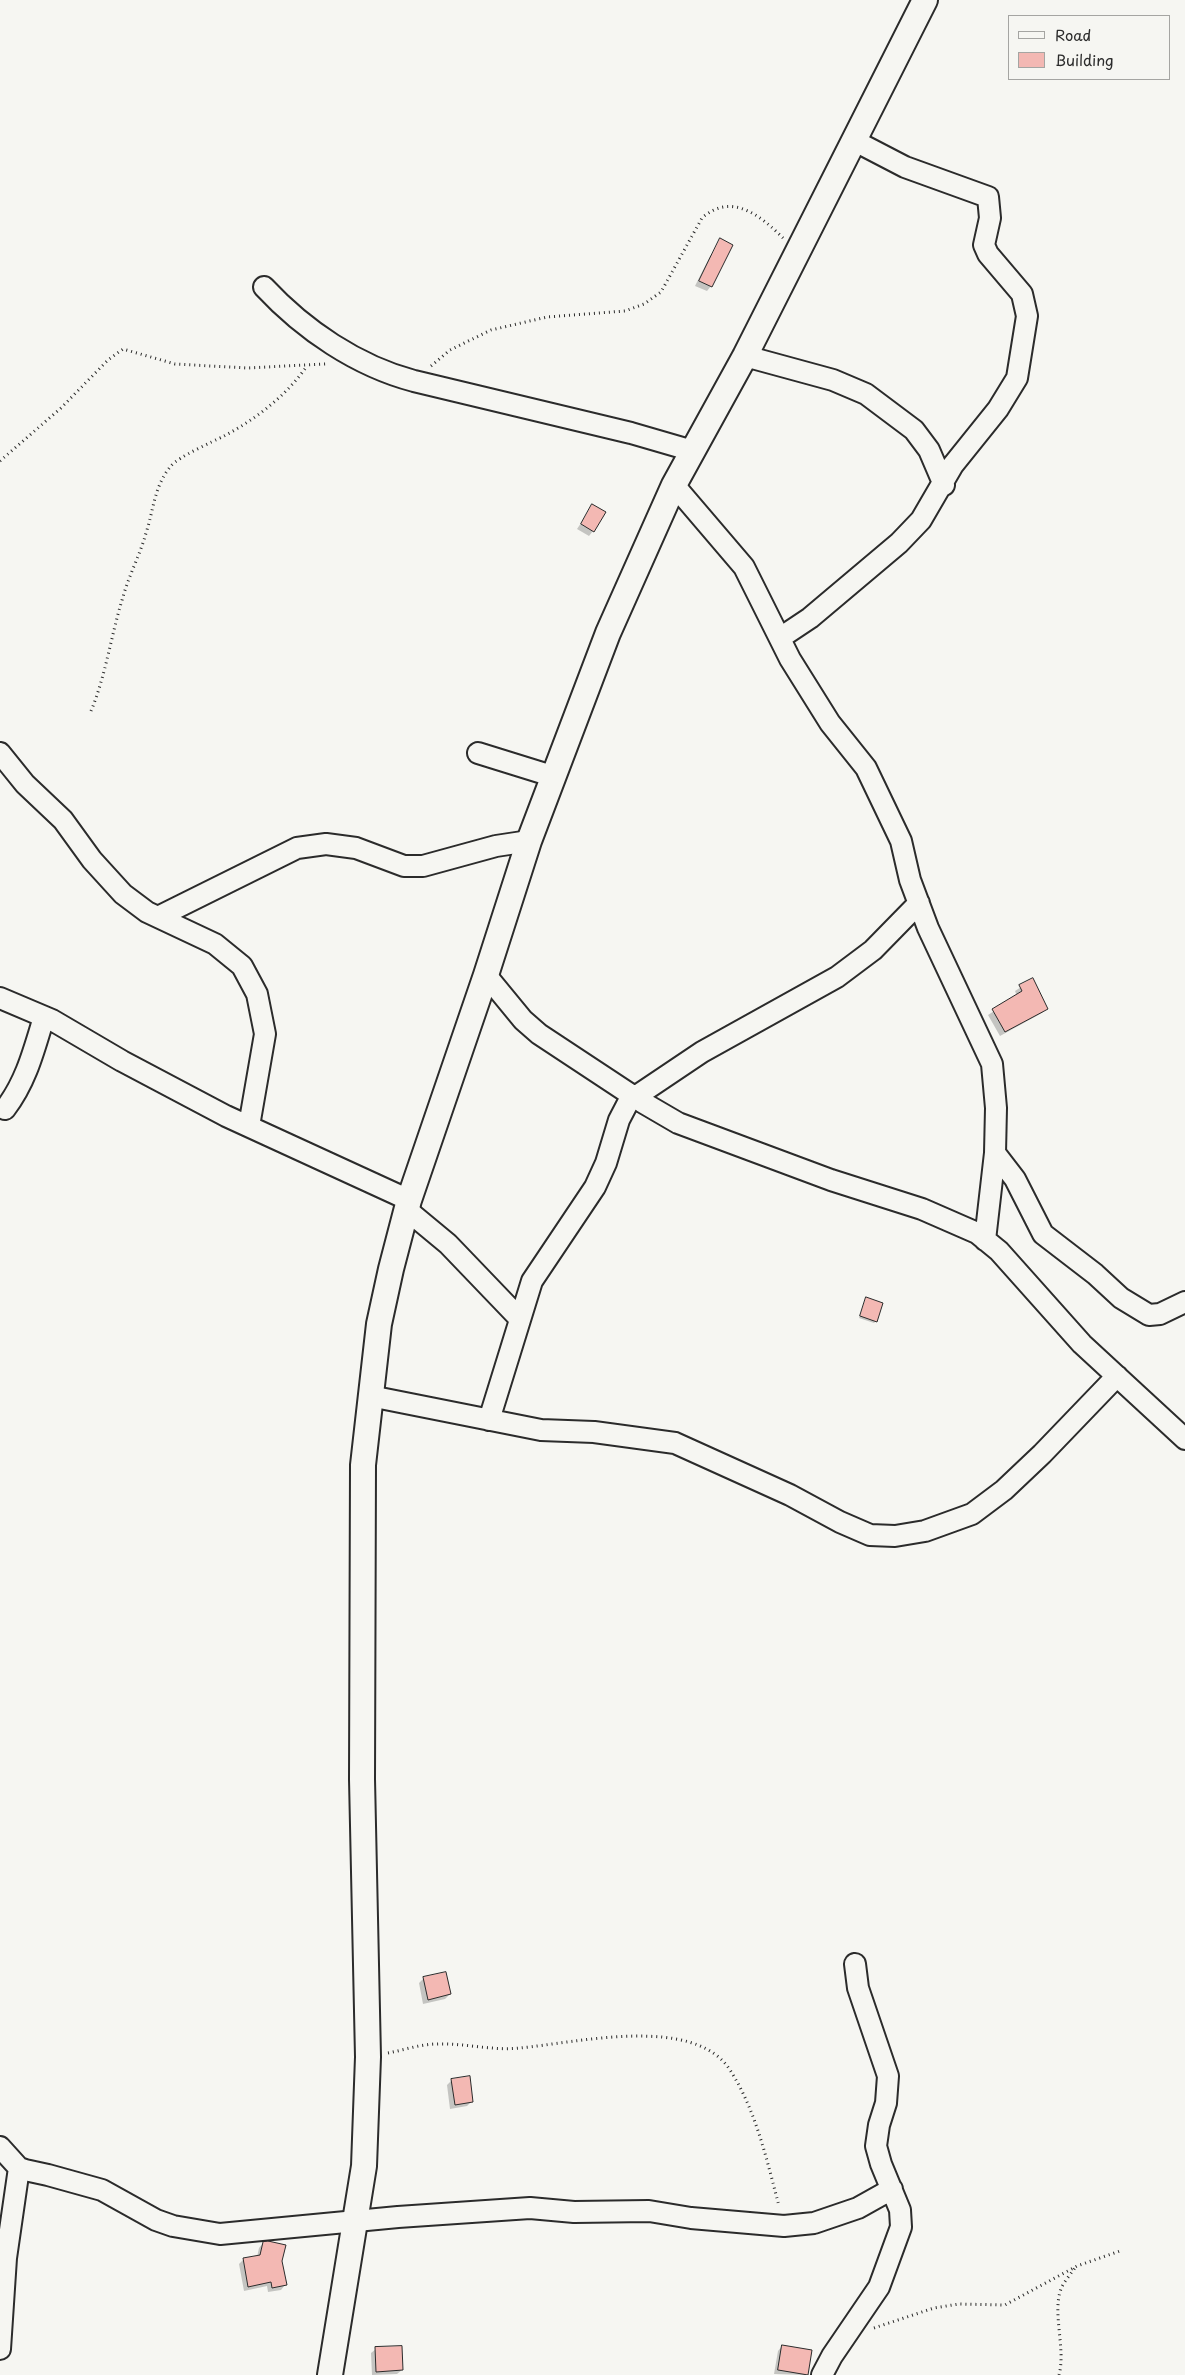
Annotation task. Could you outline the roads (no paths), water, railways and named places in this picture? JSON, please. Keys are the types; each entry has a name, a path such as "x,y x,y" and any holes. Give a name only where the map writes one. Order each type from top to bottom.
{"street":[{"path":"330,2375 364,2166 368,2057 362,1769 363,1465 379,1324 408,1205 552,776 608,633 674,485 745,356 853,140 926,0"},
{"path":"780,638 810,618 899,543 921,520 944,485 953,465 998,409 1017,378 1027,316 1022,294 988,254 984,244 990,218 988,197 905,167 853,140"},
{"path":"264,287 305,326 334,346 381,369 414,381 631,433 693,451"},
{"path":"745,356 833,380 866,394 914,430 929,450 944,485"},
{"path":"674,485 744,567 780,638 830,723 866,768 902,841 910,880 919,903 992,1064 996,1108 995,1153 985,1240"},
{"path":"0,753 25,784 63,820 110,881 139,906 215,944 242,966 257,994 266,1034 249,1126"},
{"path":"478,753 552,776"},
{"path":"158,917 297,848 326,844 356,848 404,866 424,866 496,846 530,841"},
{"path":"489,1420 532,1281 595,1187 606,1163 619,1120 634,1096 702,1052 837,977 873,950 919,903"},
{"path":"486,975 523,1020 534,1029 678,1123 830,1180 940,1216 977,1233 999,1251 1082,1344 1185,1439"},
{"path":"0,998 44,1017 131,1066 408,1205 519,1318"},
{"path":"4,1109 25,1076 44,1017"},
{"path":"995,1153 1015,1179 1043,1234 1095,1274 1121,1298 1148,1315 1160,1314 1185,1302"},
{"path":"370,1396 541,1430 594,1432 675,1443 790,1495 840,1522 870,1535 894,1536 925,1531 972,1514 1004,1490 1042,1454 1117,1376"},
{"path":"822,2375 879,2287 901,2227 900,2210 881,2164 876,2146 879,2125 886,2104 888,2076 858,1988 855,1964"},
{"path":"0,2147 20,2168 102,2190 156,2220 189,2229 220,2234 398,2217 530,2208 574,2212 649,2211 701,2219 784,2226 814,2223 858,2208 892,2189"},
{"path":"0,2349 6,2258 20,2168"}]}
